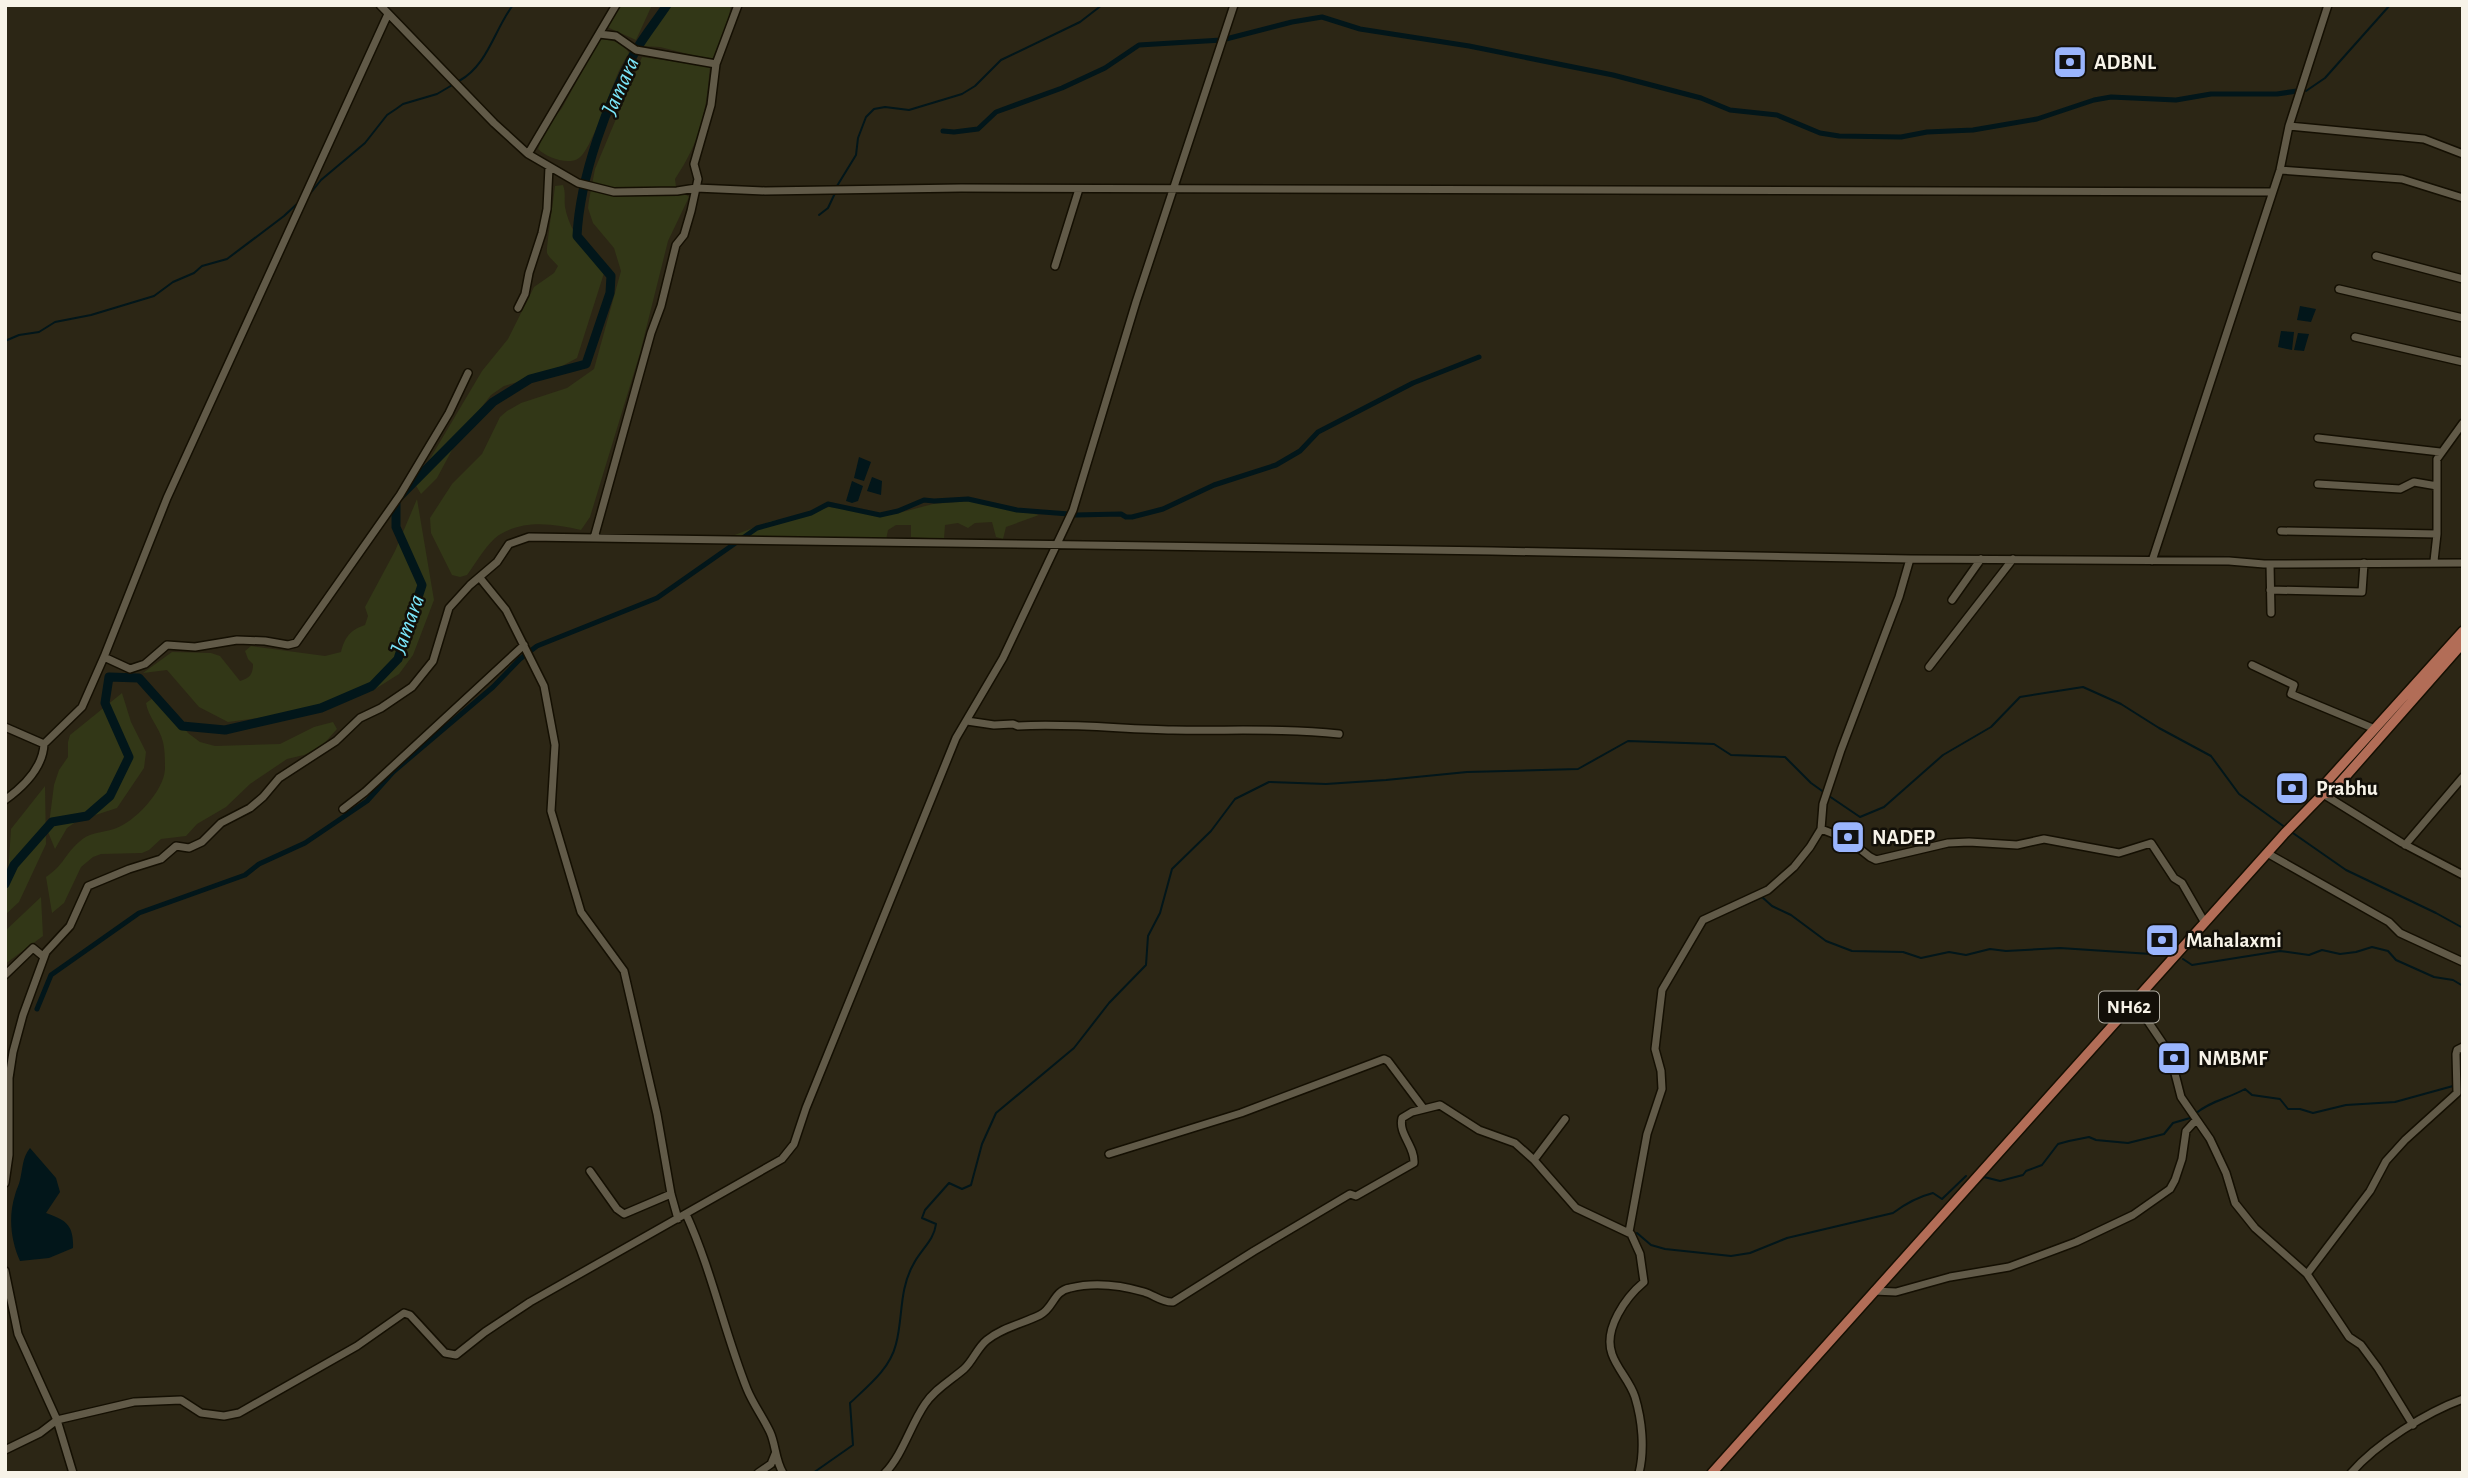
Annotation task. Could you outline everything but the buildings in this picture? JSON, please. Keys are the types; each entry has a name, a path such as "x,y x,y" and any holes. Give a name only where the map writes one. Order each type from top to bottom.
{"main road":[{"name":"NH62","path":"2323,794 2323,786 2463,631"},
{"name":"NH62","path":"1712,1473 2285,833 2323,794 2331,793 2463,643"}],"street":[{"path":"380,5 494,123 528,154 578,183 614,192 696,188 765,191 1079,189 2272,192"},
{"path":"528,154 616,5"},
{"path":"594,538 676,245 684,235 698,179 694,164 711,105 716,64 738,5"},
{"path":"5,1450 40,1433 57,1420 134,1402 181,1400 201,1413 223,1416 239,1413 357,1346 404,1313 410,1315 445,1353 456,1355 485,1332 530,1303 782,1159 794,1144 806,1108 951,751 1003,657 1073,510 1136,302 1234,5"},
{"path":"2152,561 2280,170 2289,126 2329,5"},
{"path":"5,800 19,789 44,757 44,744 82,706 167,498 388,14"},
{"path":"599,34 617,36 636,50 716,64"},
{"path":"2289,126 2424,139 2463,154"},
{"path":"518,308 525,294 542,233 547,209 549,167"},
{"path":"2280,170 2402,179 2463,198"},
{"path":"1055,265 1079,189"},
{"path":"2376,256 2463,279"},
{"path":"2339,289 2463,318"},
{"path":"2356,337 2463,362"},
{"path":"104,657 130,669 145,664 167,645 195,647 237,640 288,645 296,643 400,495 449,413 468,373"},
{"path":"2434,561 2437,534 2437,459 2463,423"},
{"path":"2318,438 2440,452"},
{"path":"2318,484 2400,489 2414,482 2437,486"},
{"path":"2281,531 2437,534"},
{"path":"5,1183 9,1155 9,1078 13,1052 46,952 70,926 88,886 135,866 162,859 176,846 189,848 202,842 221,824 250,808 279,778 336,741 360,718 381,708 412,687 433,661 449,608 497,562 509,544 529,537 2270,564 2434,561 2463,563"},
{"path":"1629,1232 1647,1134 1662,1089 1661,1071 1655,1049 1662,990 1703,920 1768,890 1794,867 1821,829 1824,804 1841,750 1899,597 1910,559"},
{"path":"1952,600 1981,559"},
{"path":"1929,667 2013,559"},
{"path":"2270,590 2362,592 2364,563"},
{"path":"2270,564 2271,613"},
{"path":"480,578 501,602 542,680 555,744 551,811 582,912 624,971 678,1219"},
{"path":"343,808 365,792 524,645"},
{"path":"2252,665 2294,685 2291,694 2375,729"},
{"path":"967,721 994,725 1013,723 1018,726 1057,724 1171,730 1314,731 1339,734"},
{"path":"5,727 44,744"},
{"path":"2405,845 2463,777"},
{"path":"2323,794 2405,845 2463,875"},
{"path":"1821,829 1847,839 1870,858 1876,859 1948,843 2017,845 2044,839 2119,853 2151,843 2174,878 2182,883 2205,923"},
{"path":"2267,853 2389,922 2400,933 2463,962"},
{"path":"5,975 33,947 44,957"},
{"path":"2132,1004 2166,1047 2181,1097 2210,1139 2226,1173 2235,1203 2255,1228 2307,1274 2349,1336 2361,1345 2394,1390 2413,1425"},
{"path":"2307,1274 2370,1191 2386,1161 2405,1140 2457,1094 2456,1054 2463,1047"},
{"path":"1109,1154 1241,1113 1384,1059 1423,1109"},
{"path":"885,1473 893,1464 925,1404 939,1387 967,1367 976,1351 987,1340 1002,1330 1041,1314 1059,1291 1071,1287 1120,1285 1149,1293 1167,1303 1173,1302 1350,1194 1356,1196 1414,1163 1415,1156 1400,1126 1402,1118 1440,1105 1479,1130 1515,1143 1534,1160 1576,1208 1629,1232 1637,1244 1644,1282 1631,1293 1622,1308 1611,1333 1611,1352 1635,1395 1642,1433 1639,1473"},
{"path":"1874,1291 1896,1292 1950,1277 2009,1267 2076,1242 2133,1215 2170,1189 2182,1159 2186,1131 2194,1117"},
{"path":"1534,1160 1565,1119"},
{"path":"590,1171 617,1209 624,1214 671,1194"},
{"path":"686,1214 703,1252 749,1393 776,1447 783,1473"},
{"path":"5,1272 18,1334 57,1420 73,1473"},
{"path":"2351,1473 2373,1452 2413,1425 2446,1405 2463,1399"},
{"path":"758,1473 771,1464 776,1447"}],"green space":[{"path":"620,5 652,5 636,40 607,27"},
{"path":"662,5 731,5 728,21 712,60 660,47 642,46"},
{"path":"600,39 617,42 629,53 594,133 579,158 563,161 546,155 538,149 546,128 562,108"},
{"path":"642,57 710,66 701,126 691,152 675,179 676,187 689,197 668,241 640,353 590,517 581,530 540,524 509,530 490,543 467,575 452,575 431,533 430,518 452,484 482,454 500,417 507,411 521,403 567,388 594,369 621,271 614,248 593,223 588,208 589,200 595,169"},
{"path":"563,185 565,207 571,225 586,249 605,270 577,358 549,373 504,386 491,395 460,435 437,478 421,494 415,484 482,371 508,339 534,287 554,273 558,266 548,255 547,249 555,186"},
{"path":"417,499 434,600 413,655 399,674 372,691 308,711 228,722 199,707 167,670 143,673 172,652 211,653 220,656 240,681 249,677 252,670 253,664 245,651 251,646 325,656 341,652 349,635 365,625 368,616 365,607 395,551"},
{"path":"968,501 1039,515 1006,527 1003,539 996,537 992,522 975,523 968,528 958,523 945,525 944,539 911,537 911,525 896,525 888,530 886,540 732,536 771,521 829,507 895,514 933,504"},
{"path":"122,693 131,722 146,752 144,768 117,808 77,821 67,828 55,849 48,832 54,785 59,770 68,757 70,735"},
{"path":"153,698 173,713 188,733 200,742 215,746 280,744 314,727 333,722 337,729 321,747 287,759 250,784 226,807 197,824 186,836 161,839 142,853 101,854 93,857 81,867 64,903 52,913 46,877 83,839 122,826 139,813 159,787 165,769 165,752 146,703"},
{"path":"45,786 46,844 19,902 5,915 5,881 8,875 11,829"},
{"path":"41,897 43,936 5,964 5,931"}],"shaded area":[{"path":"2300,306 2316,309 2311,322 2297,320"},
{"path":"2281,331 2294,332 2292,350 2278,347"},
{"path":"2298,333 2309,334 2304,351 2294,350"},
{"path":"859,457 871,462 864,481 854,478"},
{"path":"872,477 882,481 881,495 867,491"},
{"path":"852,481 863,486 858,501 852,503 846,501"},
{"path":"30,1148 56,1178 60,1192 46,1213 67,1224 72,1234 73,1248 49,1258 20,1261 14,1245 11,1220 15,1193 24,1159"}],"waterway":[{"path":"459,81 484,57 513,5"},
{"name":"Jamara","path":"5,884 14,865 52,822 87,816 110,796 129,757 105,703 109,677 139,678 182,726 225,730 321,708 372,686 398,659 422,585 396,527 396,500 493,402 530,379 586,364 610,293 611,276 577,236 583,189 605,116 625,71 667,5"},
{"path":"837,186 856,155 858,138 866,117 874,109 885,107 909,110 962,94 975,86 1001,60 1080,22 1102,5"},
{"path":"2306,91 2325,78 2390,5"},
{"path":"943,131 978,129 996,112 1062,88 1105,68 1139,45 1222,40 1322,17 1360,29 1469,46 1613,75 1701,98 1730,110 1777,115 1820,133 1839,136 1901,137 1927,132 1973,130 2037,119 2111,97 2176,100 2211,94 2277,94 2297,91"},
{"path":"309,195 321,180 365,143 387,115 403,104 437,94 454,84"},
{"path":"819,215 828,208 836,191"},
{"path":"5,341 19,335 39,332 55,322 91,315 154,296 202,266 227,259 299,202"},
{"path":"1075,515 1121,514 1132,517 1163,509 1214,485 1276,465 1300,451 1318,432 1413,383 1479,357"},
{"path":"37,1009 51,975 139,913 245,875 259,864 305,843 367,801 393,772 537,646 657,598 757,528 811,513 828,504 880,515 924,500 968,499 1017,510 1069,514"},
{"path":"1829,796 1860,817 1884,807 1943,755 1991,727 2020,697 2083,687 2121,704 2211,756 2239,794 2286,828"},
{"path":"813,1473 853,1445 850,1403 878,1377 893,1353 909,1275 935,1230 936,1224 922,1218 925,1210 949,1183 962,1189 971,1185 982,1144 996,1113 1074,1048 1109,1003 1146,965 1148,936 1160,913 1172,869 1211,831 1235,799 1269,782 1326,784 1467,772 1578,769 1628,741 1714,744 1731,755 1785,757 1825,793"},
{"path":"2290,831 2346,870 2463,928"},
{"path":"1737,908 1762,897 1826,941 1852,951 1903,952 1921,958 1949,952 1966,955 1990,949 2006,951 2060,948 2166,955"},
{"path":"2183,959 2192,965 2280,951 2309,955 2322,950 2340,954 2372,947 2388,951 2396,960 2434,977 2453,980 2463,986"},
{"path":"2195,1114 2245,1089 2252,1095 2280,1099 2288,1109 2313,1113 2346,1105 2395,1102 2453,1086"},
{"path":"1975,1183 1984,1177 2000,1181 2023,1175 2026,1171 2042,1165 2058,1144 2089,1137 2128,1143 2164,1134 2173,1123 2190,1118"},
{"path":"1637,1233 1651,1245 1665,1249 1731,1256 1750,1253 1787,1238 1893,1213 1912,1201 1933,1193 1942,1199 1966,1176"}],"place":[{"name":"ADBNL","path":"2070,62"},
{"name":"Prabhu","path":"2292,788"},
{"name":"NADEP","path":"1848,837"},
{"name":"Mahalaxmi","path":"2162,940"},
{"name":"NMBMF","path":"2174,1058"}]}
